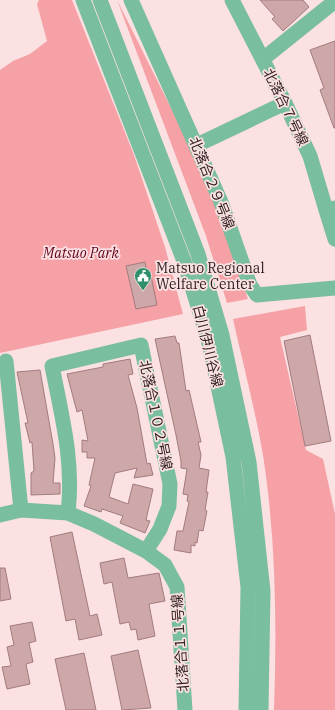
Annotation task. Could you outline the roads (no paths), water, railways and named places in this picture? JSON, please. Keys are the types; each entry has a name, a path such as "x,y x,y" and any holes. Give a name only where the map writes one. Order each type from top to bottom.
{"street":[{"name":"白川伊川谷線","path":"83,0 184,261 208,339 233,457 248,587 246,710"},
{"name":"白川伊川谷線","path":"100,0 198,254 222,335 249,462 263,591 261,710"},
{"name":"北落合２９号線","path":"131,0 197,145 221,202 250,285 257,295 335,288"},
{"name":"北落合７号線","path":"232,0 263,59 310,156 330,209 335,239"},
{"path":"263,59 335,1"},
{"path":"197,145 285,103"},
{"name":"北落合１０２号線","path":"68,513 71,488 70,457 52,366 141,345 170,484 169,506 160,529 146,551"},
{"path":"6,361 21,510"},
{"name":"北落合１１号線","path":"0,515 21,510 68,513 94,524 146,551 165,565 177,587 185,710"}],"place":[{"name":"Matsuo Regional Welfare Center","path":"143,291"}],"park label":[{"name":"Matsuo Park","path":"81,253"}]}
